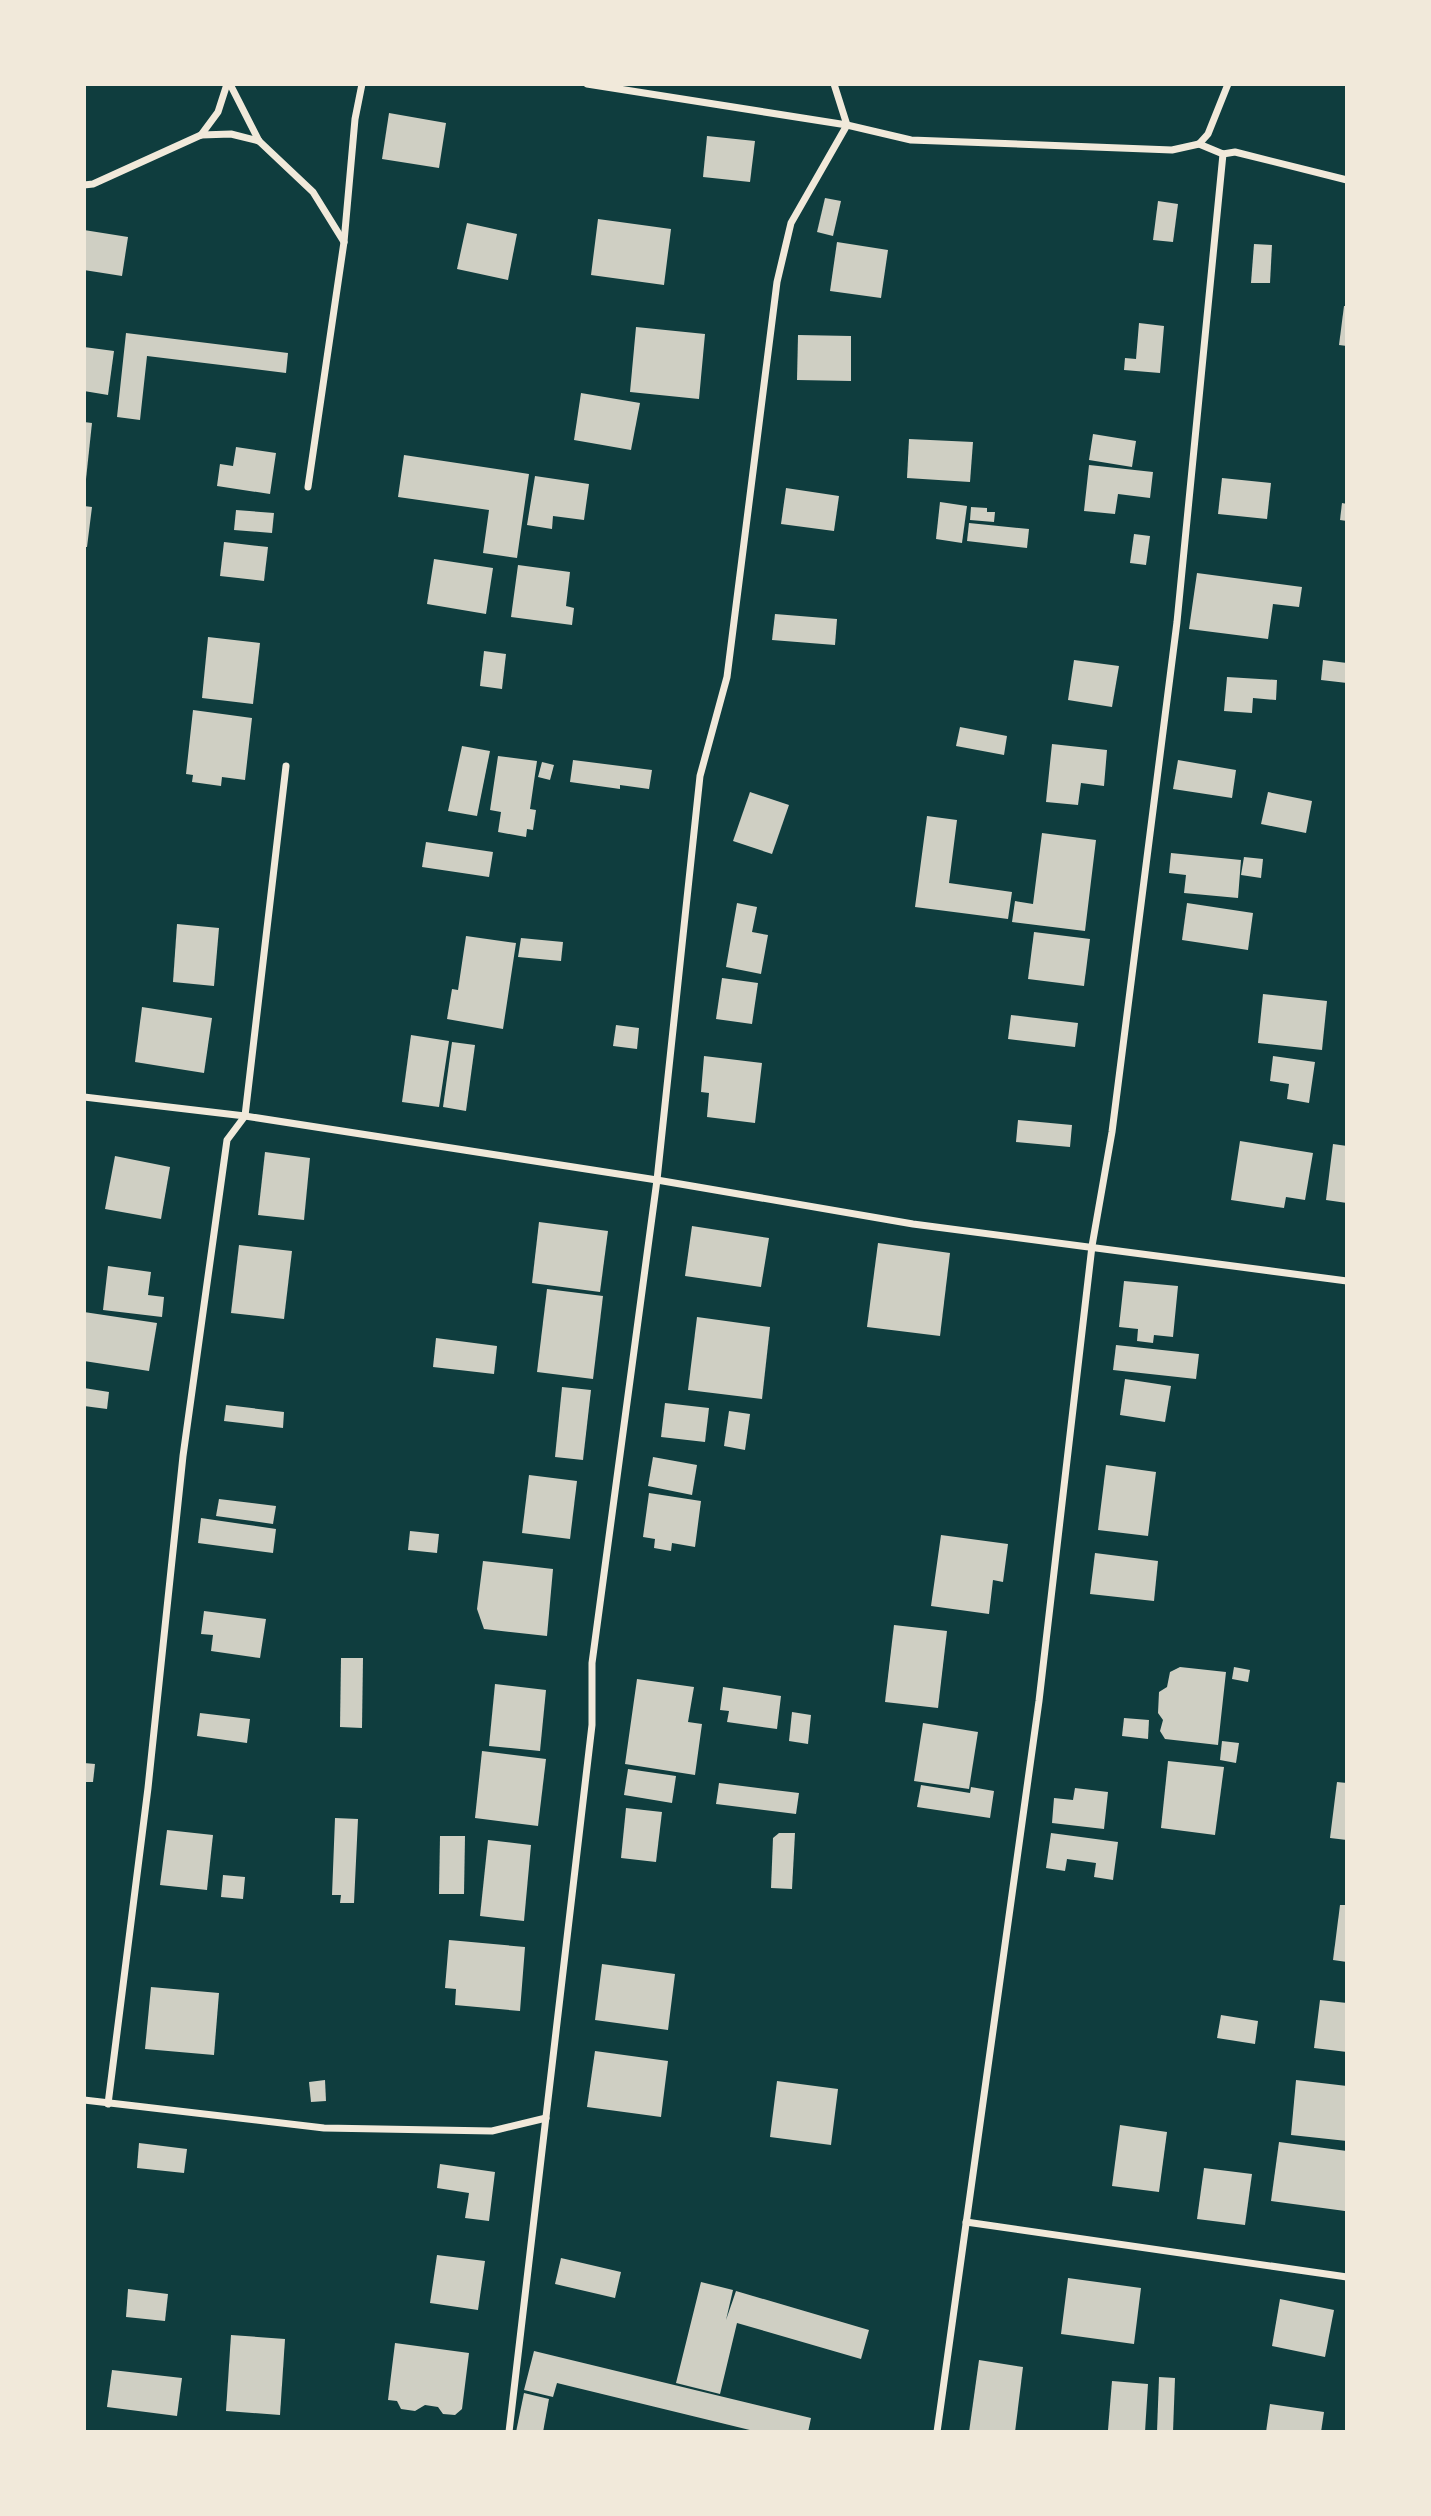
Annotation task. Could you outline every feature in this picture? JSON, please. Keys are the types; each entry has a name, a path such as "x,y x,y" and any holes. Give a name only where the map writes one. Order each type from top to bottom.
{"street":[{"path":"201,135 218,112 229,84"},
{"path":"229,84 259,141 313,192 344,242"},
{"path":"308,487 344,242 355,119 362,84"},
{"path":"587,84 847,125 911,140 1172,150 1199,144 1223,154 1236,152 1347,180"},
{"path":"509,2432 592,1725 592,1663 657,1180 700,776 727,677 777,282 790,223 847,125 834,84"},
{"path":"1199,144 1208,134 1228,84"},
{"path":"84,185 93,184 201,135 231,134 259,141"},
{"path":"937,2432 1039,1701 1092,1246 1112,1132 1177,622 1223,154"},
{"path":"108,2104 148,1788 183,1456 227,1140 244,1116 286,766"},
{"path":"84,1097 244,1116 657,1180 913,1224 1347,1281"},
{"path":"84,2100 324,2128 492,2131 546,2118"},
{"path":"966,2222 1347,2277"}],"building":[{"path":"389,113 446,123 439,168 382,159"},
{"path":"707,136 755,141 750,182 703,177"},
{"path":"825,198 841,201 833,236 817,232"},
{"path":"1158,201 1178,204 1173,242 1153,240"},
{"path":"598,219 671,229 664,285 591,275"},
{"path":"467,223 517,234 508,280 457,269"},
{"path":"84,230 128,237 122,276 84,270"},
{"path":"837,242 888,250 881,298 830,291"},
{"path":"1254,244 1272,245 1270,283 1251,283"},
{"path":"1344,306 1347,306 1347,346 1339,345"},
{"path":"1139,323 1164,326 1160,373 1124,370 1125,358 1136,359"},
{"path":"636,327 705,334 699,399 630,392"},
{"path":"126,333 288,353 286,373 147,356 140,420 117,417"},
{"path":"798,335 851,336 851,381 797,380"},
{"path":"84,347 114,351 108,395 84,391"},
{"path":"581,393 640,403 631,450 574,440"},
{"path":"84,422 92,423 86,479 84,478"},
{"path":"1093,434 1136,441 1132,467 1089,460"},
{"path":"909,439 973,442 970,482 907,478"},
{"path":"236,447 276,453 270,494 217,486 220,464 233,466"},
{"path":"404,455 529,474 517,558 483,553 489,510 398,497"},
{"path":"1089,465 1153,472 1150,498 1118,494 1115,514 1084,511"},
{"path":"535,476 589,484 584,520 553,516 552,529 527,525"},
{"path":"1222,478 1271,483 1267,519 1218,514"},
{"path":"786,488 839,496 834,531 781,524"},
{"path":"940,502 967,506 962,543 936,539"},
{"path":"1342,503 1347,504 1347,521 1340,520"},
{"path":"84,506 92,507 87,547 84,547"},
{"path":"971,507 987,508 987,512 995,512 994,522 970,520"},
{"path":"236,510 274,513 272,533 234,530"},
{"path":"969,523 1029,529 1027,548 967,541"},
{"path":"1134,534 1150,536 1146,565 1130,563"},
{"path":"224,542 268,547 264,581 220,576"},
{"path":"434,559 493,568 486,614 427,604"},
{"path":"518,565 570,572 566,606 574,608 572,625 511,617"},
{"path":"1197,573 1302,587 1299,607 1273,604 1268,639 1189,629"},
{"path":"775,614 837,619 835,645 772,640"},
{"path":"208,637 260,643 253,704 202,698"},
{"path":"484,651 506,654 502,689 480,686"},
{"path":"1074,660 1119,666 1112,707 1068,700"},
{"path":"1323,660 1347,663 1347,683 1321,680"},
{"path":"1227,677 1277,680 1276,700 1253,698 1252,713 1224,711"},
{"path":"193,710 252,718 245,780 222,777 221,786 192,782 193,775 186,774"},
{"path":"960,727 1007,736 1004,755 956,746"},
{"path":"1052,744 1107,750 1104,786 1081,783 1078,805 1046,802"},
{"path":"462,746 490,751 477,816 448,811"},
{"path":"498,756 537,761 530,809 536,810 533,830 527,829 526,837 498,832 501,812 490,810"},
{"path":"573,760 652,770 649,789 620,785 620,789 570,782"},
{"path":"1178,760 1236,770 1232,798 1173,789"},
{"path":"542,762 554,765 550,780 538,777"},
{"path":"750,792 789,805 772,854 733,841"},
{"path":"1268,792 1312,801 1306,833 1261,824"},
{"path":"927,816 957,820 949,883 1012,892 1008,919 915,907"},
{"path":"1042,833 1096,840 1085,931 1012,922 1015,901 1033,904"},
{"path":"426,842 493,852 489,877 422,867"},
{"path":"1171,853 1241,860 1238,898 1184,893 1186,875 1169,873"},
{"path":"1244,857 1263,859 1261,878 1241,875"},
{"path":"737,903 757,907 752,932 768,935 761,974 726,967"},
{"path":"1187,903 1253,913 1248,950 1182,940"},
{"path":"177,924 219,928 214,986 173,982"},
{"path":"1034,932 1090,939 1084,986 1028,979"},
{"path":"466,936 516,943 503,1029 447,1019 452,989 458,990"},
{"path":"521,938 563,942 561,961 518,957"},
{"path":"722,978 758,983 752,1024 716,1019"},
{"path":"1263,994 1327,1001 1322,1050 1258,1043"},
{"path":"142,1007 212,1018 204,1073 135,1062"},
{"path":"1011,1015 1078,1023 1075,1047 1008,1039"},
{"path":"616,1025 639,1028 637,1049 613,1046"},
{"path":"411,1035 449,1041 439,1107 402,1102"},
{"path":"452,1042 475,1045 466,1111 443,1107"},
{"path":"704,1056 762,1063 755,1123 707,1117 709,1093 701,1092"},
{"path":"1273,1056 1315,1062 1309,1103 1287,1099 1289,1084 1270,1081"},
{"path":"1018,1120 1072,1125 1070,1147 1016,1142"},
{"path":"1240,1141 1313,1153 1305,1200 1286,1197 1284,1208 1231,1200"},
{"path":"1333,1144 1347,1146 1347,1203 1326,1200"},
{"path":"265,1152 310,1158 304,1220 258,1215"},
{"path":"115,1156 170,1167 161,1219 105,1209"},
{"path":"539,1222 608,1231 600,1292 532,1283"},
{"path":"692,1226 769,1238 761,1287 685,1276"},
{"path":"878,1243 950,1253 940,1336 867,1327"},
{"path":"239,1245 292,1251 284,1319 231,1313"},
{"path":"108,1266 151,1272 148,1295 164,1297 162,1317 103,1310"},
{"path":"1124,1281 1178,1286 1173,1337 1154,1335 1153,1343 1137,1341 1138,1329 1119,1327"},
{"path":"547,1289 603,1296 593,1379 537,1372"},
{"path":"84,1312 157,1323 149,1371 84,1361"},
{"path":"697,1317 770,1327 762,1399 688,1390"},
{"path":"436,1338 497,1346 494,1374 433,1367"},
{"path":"1116,1345 1199,1354 1196,1379 1113,1370"},
{"path":"1125,1379 1171,1386 1165,1422 1120,1415"},
{"path":"562,1387 591,1390 583,1460 555,1457"},
{"path":"84,1388 109,1392 107,1409 84,1406"},
{"path":"665,1403 709,1408 705,1442 661,1437"},
{"path":"226,1405 284,1412 283,1428 224,1421"},
{"path":"729,1411 750,1414 745,1450 724,1446"},
{"path":"653,1457 697,1465 692,1495 648,1486"},
{"path":"1106,1465 1156,1472 1148,1536 1098,1530"},
{"path":"529,1475 577,1481 570,1539 522,1533"},
{"path":"649,1493 701,1501 695,1547 672,1543 671,1551 654,1548 655,1539 643,1537"},
{"path":"219,1499 276,1506 273,1524 216,1516"},
{"path":"201,1518 276,1529 273,1553 198,1543"},
{"path":"410,1531 439,1534 437,1553 408,1550"},
{"path":"941,1535 1008,1544 1003,1582 993,1580 989,1614 931,1606"},
{"path":"1095,1553 1158,1561 1154,1601 1090,1594"},
{"path":"483,1561 553,1569 547,1636 484,1629 477,1609"},
{"path":"204,1611 266,1619 260,1658 211,1651 213,1635 201,1634"},
{"path":"894,1625 947,1631 938,1708 885,1702"},
{"path":"341,1658 363,1658 362,1728 340,1727"},
{"path":"1180,1667 1226,1672 1218,1745 1165,1739 1160,1731 1163,1720 1158,1713 1159,1692 1167,1687 1170,1672"},
{"path":"1234,1667 1250,1670 1248,1682 1232,1679"},
{"path":"637,1679 694,1687 688,1722 702,1724 695,1775 625,1764"},
{"path":"495,1684 546,1690 540,1751 489,1746"},
{"path":"723,1687 781,1696 777,1729 727,1722 729,1711 720,1710"},
{"path":"792,1712 811,1715 808,1744 789,1741"},
{"path":"200,1713 250,1719 247,1743 197,1736"},
{"path":"1124,1718 1149,1720 1148,1739 1122,1736"},
{"path":"923,1723 978,1732 969,1789 914,1781"},
{"path":"1222,1741 1239,1743 1236,1763 1220,1760"},
{"path":"482,1751 546,1759 538,1826 475,1818"},
{"path":"1168,1761 1224,1767 1215,1835 1161,1828"},
{"path":"84,1763 95,1764 93,1782 84,1782"},
{"path":"628,1769 676,1776 672,1803 624,1795"},
{"path":"1337,1782 1347,1783 1347,1840 1330,1838"},
{"path":"719,1783 799,1793 796,1814 716,1804"},
{"path":"921,1785 970,1793 971,1787 994,1791 990,1818 917,1807"},
{"path":"1075,1788 1108,1792 1104,1829 1052,1823 1054,1798 1073,1800"},
{"path":"626,1808 662,1812 656,1862 621,1858"},
{"path":"335,1818 358,1819 354,1903 340,1903 341,1895 332,1895"},
{"path":"167,1830 213,1835 207,1890 160,1885"},
{"path":"779,1833 795,1833 792,1889 771,1888 773,1838"},
{"path":"1051,1833 1118,1842 1113,1880 1094,1877 1096,1863 1067,1859 1065,1871 1046,1868"},
{"path":"440,1836 465,1836 464,1894 439,1894"},
{"path":"488,1840 531,1845 524,1921 480,1916"},
{"path":"223,1875 245,1877 243,1899 221,1897"},
{"path":"1340,1905 1347,1905 1347,1962 1333,1960"},
{"path":"449,1940 525,1947 520,2011 455,2005 456,1989 445,1988"},
{"path":"602,1964 675,1974 668,2030 595,2020"},
{"path":"151,1987 219,1993 214,2055 145,2049"},
{"path":"1320,2000 1347,2003 1347,2052 1314,2048"},
{"path":"1221,2015 1258,2021 1255,2044 1217,2038"},
{"path":"595,2051 668,2061 661,2117 587,2107"},
{"path":"325,2080 326,2101 311,2102 309,2082"},
{"path":"1296,2080 1347,2086 1347,2141 1291,2135"},
{"path":"777,2081 838,2089 831,2145 770,2137"},
{"path":"1120,2125 1167,2132 1159,2192 1112,2186"},
{"path":"1279,2142 1347,2151 1345,2211 1271,2201"},
{"path":"139,2143 187,2149 184,2173 137,2168"},
{"path":"440,2164 495,2172 489,2221 465,2218 469,2193 437,2188"},
{"path":"1204,2168 1252,2174 1245,2225 1197,2219"},
{"path":"437,2255 485,2261 478,2310 430,2303"},
{"path":"561,2258 621,2272 615,2298 555,2284"},
{"path":"1068,2278 1141,2288 1134,2344 1061,2334"},
{"path":"701,2282 733,2290 726,2320 736,2291 869,2330 861,2359 737,2323 720,2394 676,2383"},
{"path":"128,2289 168,2294 165,2321 126,2317"},
{"path":"1280,2299 1334,2310 1325,2357 1272,2346"},
{"path":"231,2335 285,2339 280,2415 226,2411"},
{"path":"395,2343 469,2353 462,2409 455,2415 443,2414 438,2407 425,2405 415,2411 401,2409 397,2401 388,2400"},
{"path":"534,2351 811,2418 808,2432 758,2432 557,2383 553,2397 524,2390"},
{"path":"979,2360 1023,2367 1015,2432 969,2432"},
{"path":"112,2370 182,2378 177,2416 107,2407"},
{"path":"1159,2377 1175,2378 1173,2432 1157,2432"},
{"path":"1112,2381 1148,2384 1145,2432 1108,2430"},
{"path":"524,2393 549,2399 543,2432 516,2432"},
{"path":"1270,2404 1324,2412 1321,2432 1266,2432"}]}
